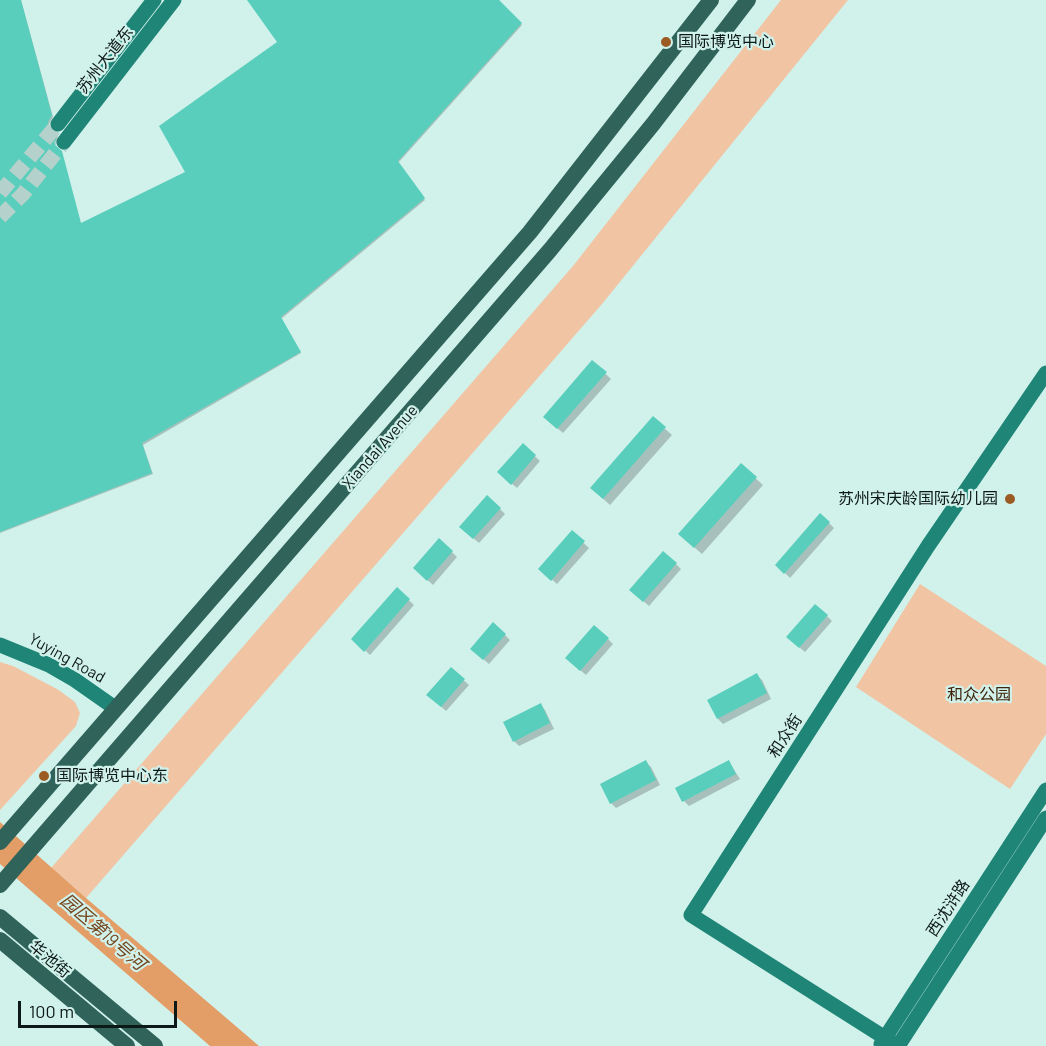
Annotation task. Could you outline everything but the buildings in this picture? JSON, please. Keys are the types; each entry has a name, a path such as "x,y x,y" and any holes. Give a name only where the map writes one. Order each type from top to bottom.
{"main road":[{"name":"Xiandai Avenue","path":"5,836 530,232 711,0"},
{"name":"Xiandai Avenue","path":"5,879 550,250 748,0"},
{"name":"华池街","path":"0,917 155,1046"},
{"name":"华池街","path":"0,940 127,1046"}],"street":[{"name":"苏州大道东","path":"58,124 154,0"},
{"name":"苏州大道东","path":"64,142 174,0"},
{"name":"和众街","path":"890,1044 691,915 928,546 1046,373"},
{"name":"Yuying Road","path":"0,645 49,665 115,708"},
{"name":"西沈浒路","path":"890,1044 1046,790"},
{"name":"西沈浒路","path":"890,1044 1046,818"}],"green space":[{"path":"781,0 848,0 602,304 86,898 51,868 573,266"},
{"name":"和众公园","path":"920,584 1046,666 1046,734 1010,789 856,687"},
{"path":"0,662 13,666 57,689 75,702 80,713 76,726 0,810"}],"water":[{"name":"园区第19号河","path":"0,822 259,1046 210,1046 0,864"}],"tunnel":[{"path":"0,193 58,124"},
{"path":"0,217 23,194 64,142"}],"place":[{"name":"国际博览中心","path":"666,42"},
{"name":"苏州宋庆龄国际幼儿园","path":"1010,499"},
{"name":"国际博览中心东","path":"44,776"}]}
